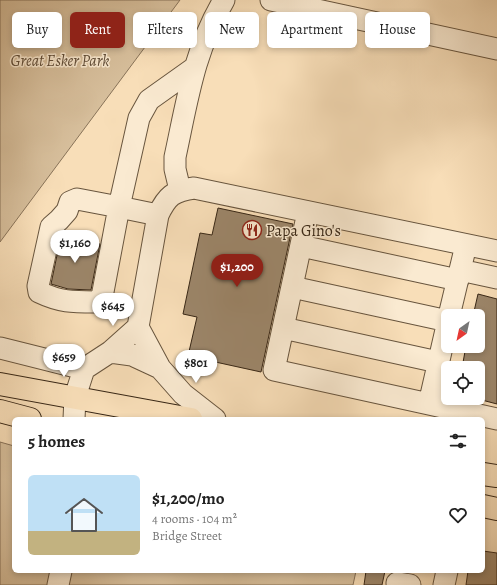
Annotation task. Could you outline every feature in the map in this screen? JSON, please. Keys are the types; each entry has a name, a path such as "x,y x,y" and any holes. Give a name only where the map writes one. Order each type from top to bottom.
{"main road":[{"path":"0,384 181,417"},
{"path":"0,411 22,417"},
{"path":"485,474 497,476"},
{"path":"485,506 497,508"}],"street":[{"path":"180,190 174,157 194,68 204,40 224,0"},
{"path":"271,0 497,49"},
{"path":"158,215 119,208 78,199 70,202 67,211 60,220 51,227 38,286 39,292 54,298 71,302 95,302 102,296 119,208 139,118 149,100 194,68"},
{"path":"74,417 75,397 84,369 110,352 138,327 158,215 165,201 180,190 194,188 497,251"},
{"path":"308,212 274,370 497,419"},
{"path":"451,309 466,245"},
{"path":"301,246 459,275 497,278"},
{"path":"292,287 441,319"},
{"path":"138,327 160,368 183,394 212,417"},
{"path":"283,328 438,362"},
{"path":"0,348 84,369"},
{"path":"429,404 441,350"},
{"path":"110,352 132,355 160,368"},
{"path":"58,585 61,573"},
{"path":"444,585 447,573"}],"green space":[{"name":"Great Esker Park","path":"0,0 180,0 171,12 133,12 133,48 144,48 0,242"},
{"path":"0,442 12,445 12,573 356,573 353,585 0,585"}],"building":[{"path":"218,208 293,224 261,372 188,356 197,317 183,314 200,233 212,235"},
{"path":"61,236 100,244 91,290 68,289 51,284"},
{"path":"478,294 497,299 497,404 485,401 485,361 463,361 465,353 485,353 485,309 475,309"},
{"path":"485,551 497,553 497,585 466,585 468,573 485,573"},
{"path":"366,573 385,573 382,585 364,585"}],"place":[{"name":"Papa Gino's","path":"252,230"}]}
